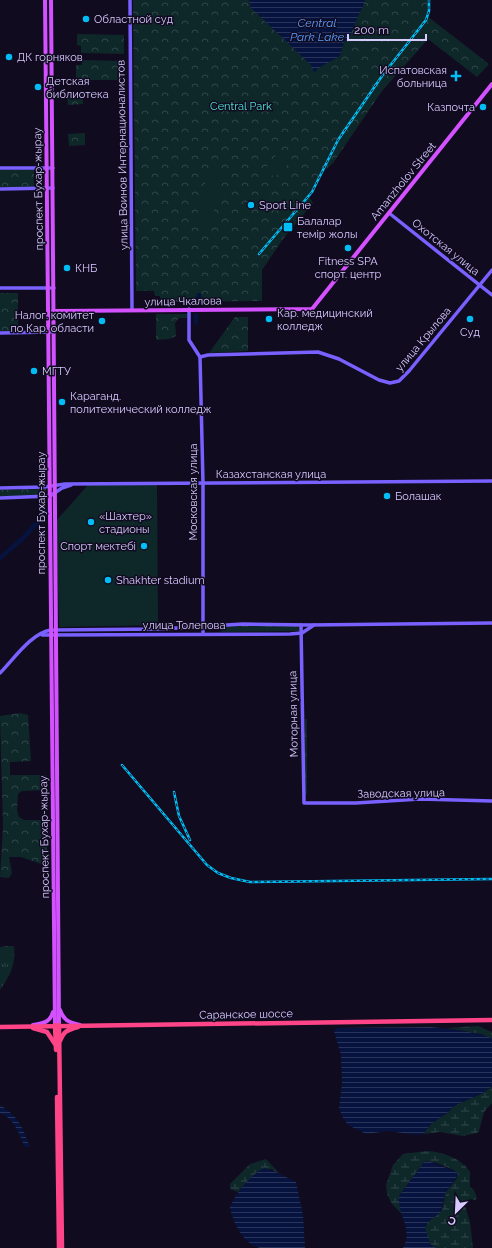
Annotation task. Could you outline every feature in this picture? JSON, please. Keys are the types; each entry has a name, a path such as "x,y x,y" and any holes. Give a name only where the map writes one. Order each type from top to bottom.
{"highway":[{"name":"Саранское шоссе","path":"0,1027 492,1020"},
{"path":"57,1025 62,1248"},
{"path":"59,1248 58,1046 63,1034 68,1030 84,1026"},
{"path":"25,1027 47,1032 58,1046"}],"main road":[{"name":"проспект Бухар-жырау","path":"45,0 48,332 52,484"},
{"name":"проспект Бухар-жырау","path":"51,0 54,288 52,495 57,1025"},
{"name":"Amanzholov Street","path":"312,308 390,213 492,84"},
{"name":"улица Чкалова","path":"48,311 312,308"},
{"path":"57,1006 67,1022 84,1026"},
{"path":"25,1027 47,1022 52,1018 57,1006"}],"street":[{"name":"улица Воинов Интернационалистов","path":"130,0 132,310"},
{"path":"0,168 53,168"},
{"path":"0,189 53,188"},
{"name":"Охотская улица","path":"390,213 492,295"},
{"name":"улица Крылова","path":"200,357 208,355 284,352 324,353 385,382 394,383 402,379 410,371 492,270"},
{"path":"0,288 54,288"},
{"path":"189,309 189,340 200,357"},
{"path":"0,333 54,332"},
{"name":"Московская улица","path":"200,357 203,483 203,634"},
{"name":"Казахстанская улица","path":"0,488 44,487 52,484 492,481"},
{"path":"0,498 52,495 62,488 75,484"},
{"name":"улица Толепова","path":"54,632 161,629 242,624 314,625 492,623"},
{"name":"Моторная улица","path":"301,625 304,803"},
{"path":"302,633 314,625"},
{"path":"0,673 32,640 41,635 54,632"},
{"name":"улица Толепова","path":"54,632 203,634 302,633"},
{"name":"Заводская улица","path":"304,803 356,803 431,799 492,801"}],"green space":[{"name":"Central Park","path":"133,0 428,0 427,16 489,64 477,77 428,39 382,91 333,163 325,170 308,195 313,203 283,239 262,270 262,301 161,302 160,296 155,296 154,291 136,291"},
{"path":"77,34 124,35 124,54 81,53 81,46 77,45"},
{"path":"82,60 123,61 123,80 76,80 76,65 82,65"},
{"path":"67,94 83,94 83,104 68,105"},
{"path":"85,133 85,145 69,146 68,134"},
{"path":"282,152 285,152 290,157 289,163 276,176 268,175 266,170 271,161"},
{"path":"0,170 34,170 34,187 0,187"},
{"path":"208,171 223,175 209,230 194,227"},
{"path":"0,293 18,293 18,331 0,331"},
{"path":"156,314 187,314 187,318 179,318 175,323 176,336 169,339 156,340"},
{"path":"235,317 248,317 248,351 209,353"},
{"name":"Shakhter stadium","path":"157,484 158,625 59,627 56,521 88,485"},
{"path":"46,489 46,496 0,496 0,490"},
{"path":"241,625 299,626 299,631 221,632 220,627"},
{"path":"20,713 28,715 31,761 10,762 10,775 46,775 46,790 22,791 18,794 17,810 19,817 24,820 47,820 47,866 21,857 9,857 12,873 9,878 0,877 3,827 0,716"},
{"path":"305,719 307,719 307,794 305,794"},
{"path":"14,946 14,958 7,980 0,990 0,947"},
{"path":"478,1026 492,1032 492,1039 481,1034 447,1028"},
{"path":"492,1086 492,1103 484,1112 479,1131 477,1133 463,1136 440,1132 423,1134 431,1124 454,1106 483,1093"},
{"path":"427,1151 445,1154 457,1159 470,1172 470,1187 474,1190 477,1198 475,1200 468,1200 464,1203 470,1222 473,1248 436,1248 430,1244 425,1231 428,1222 442,1210 446,1192 457,1178 456,1171 437,1163 425,1161 399,1196 402,1214 392,1204 387,1194 386,1185 393,1165 403,1154"},
{"path":"266,1159 280,1174 271,1169 260,1170 238,1192 230,1189 230,1184 250,1164"}],"water":[{"name":"Central Park Lake","path":"249,0 365,1 349,38 344,42 340,56 317,69 316,72 313,71 312,66 249,6 251,6"},
{"path":"430,1027 471,1032 492,1039 492,1086 483,1093 454,1106 431,1124 423,1134 418,1135 388,1131 366,1134 348,1125 339,1108 342,1083 341,1055 334,1031 337,1028"},
{"path":"0,1105 16,1118 30,1147 25,1147 13,1123 0,1113"},
{"path":"425,1161 456,1171 458,1175 446,1192 440,1213 428,1222 425,1228 430,1244 436,1248 403,1248 407,1235 400,1210 399,1196"},
{"path":"265,1168 296,1182 303,1215 305,1248 260,1248 249,1242 236,1226 230,1207 240,1190 249,1179"}],"waterway":[{"path":"197,304 199,295"},
{"path":"196,315 196,323"},
{"path":"0,558 23,538 48,511"}],"railway":[{"path":"259,254 312,192 338,140 382,76 426,20 429,11 429,0"},
{"path":"122,765 207,865 218,873 231,878 250,882 492,879"},
{"path":"174,792 179,816 190,840"}],"place":[{"name":"Областной суд","path":"86,19"},
{"name":"ДК горняков","path":"9,57"},
{"name":"Испатовская больница","path":"456,76"},
{"name":"Детская библиотека","path":"38,87"},
{"name":"Казпочта","path":"483,107"},
{"name":"Sport Line","path":"251,205"},
{"name":"Балалар темір жолы","path":"288,227"},
{"name":"Fitness SPA спорт. центр","path":"348,248"},
{"name":"КНБ","path":"67,268"},
{"name":"Кар. медицинский колледж","path":"269,319"},
{"name":"Суд","path":"470,319"},
{"name":"Налог. комитет по Кар. области","path":"102,321"},
{"name":"МГТУ","path":"34,371"},
{"name":"Караганд. политехнический колледж","path":"62,402"},
{"name":"Болашак","path":"387,496"},
{"name":"«Шахтер» стадионы","path":"91,522"},
{"name":"Спорт мектебі","path":"144,546"},
{"name":"Shakhter stadium","path":"108,580"}]}
